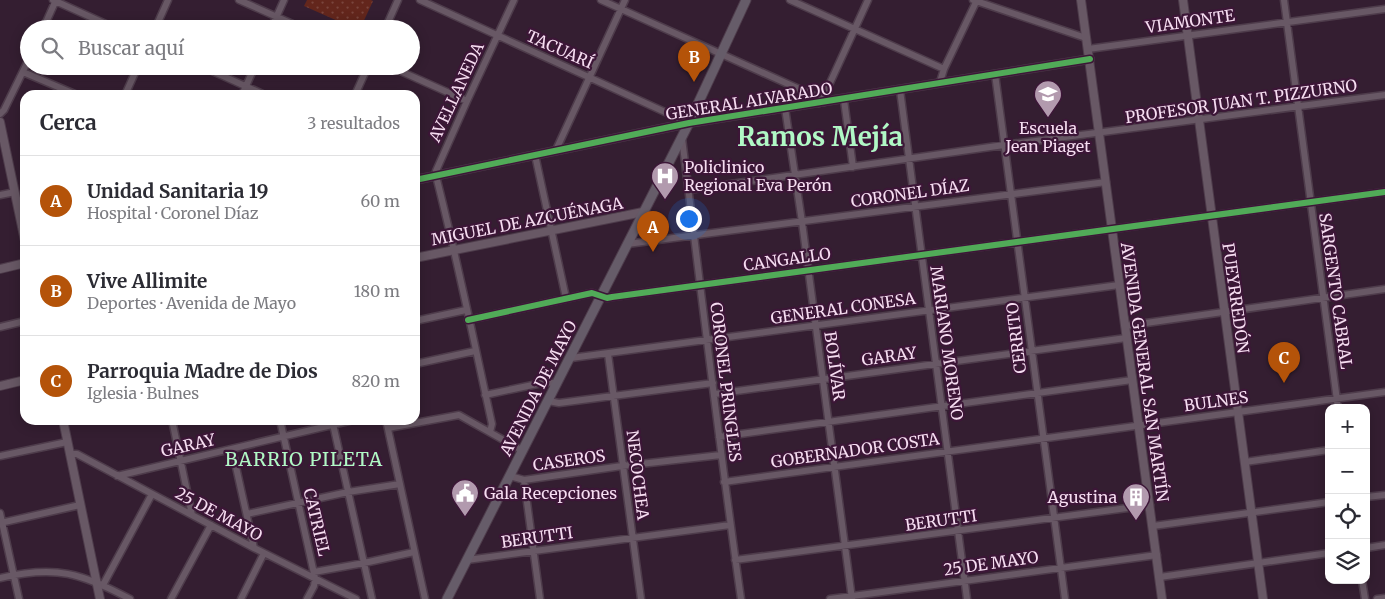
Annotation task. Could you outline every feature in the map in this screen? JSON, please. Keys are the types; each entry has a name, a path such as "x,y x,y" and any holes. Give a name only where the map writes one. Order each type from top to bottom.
{"main road":[{"name":"AVENIDA DE MAYO","path":"447,599 682,138 746,0"}],"street":[{"path":"46,20 55,0 98,20"},
{"path":"159,20 168,0"},
{"path":"240,0 284,20"},
{"path":"276,20 284,0"},
{"path":"389,20 398,0"},
{"name":"TACUARÍ","path":"420,0 689,123"},
{"name":"AVELLANEDA","path":"436,176 437,167 514,0"},
{"path":"601,0 816,97 821,103"},
{"path":"556,150 625,0"},
{"path":"790,0 944,69"},
{"path":"821,103 868,0"},
{"path":"940,82 975,0 1086,38"},
{"name":"AVENIDA GENERAL SAN MARTÍN","path":"1081,0 1162,599"},
{"name":"PUEYRREDÓN","path":"1183,0 1263,599"},
{"name":"SARGENTO CABRAL","path":"1284,0 1338,404"},
{"name":"VIAMONTE","path":"1088,49 1385,9"},
{"name":"GENERAL ALVARADO","path":"420,179 689,123 844,100 940,82 1090,59"},
{"name":"CERRITO","path":"995,74 1065,599"},
{"path":"0,114 4,110 22,75"},
{"path":"30,75 65,90"},
{"path":"127,90 134,75"},
{"path":"221,75 254,90"},
{"path":"244,90 251,75"},
{"path":"357,90 364,75"},
{"path":"409,75 467,101"},
{"name":"MARIANO MORENO","path":"900,90 967,599"},
{"name":"PROFESOR JUAN T. PIZZURNO","path":"1100,133 1385,95"},
{"path":"844,100 852,167"},
{"name":"BOLÍVAR","path":"785,108 830,422 852,598"},
{"path":"0,122 20,216"},
{"path":"688,190 1100,133"},
{"name":"CORONEL PRINGLES","path":"682,138 740,599"},
{"path":"535,155 566,298"},
{"path":"436,176 455,249 468,320 486,395 492,424 490,432"},
{"name":"CORONEL DÍAZ","path":"627,244 1106,182"},
{"path":"0,195 15,192"},
{"name":"CANGALLO","path":"468,320 592,293 612,298 921,254 1385,192"},
{"name":"MIGUEL DE AZCUÉNAGA","path":"420,257 644,212"},
{"path":"0,269 20,264"},
{"name":"GENERAL CONESA","path":"570,358 1119,285"},
{"path":"1125,326 1385,290"},
{"path":"420,320 466,310"},
{"path":"0,327 20,322"},
{"name":"GARAY","path":"715,394 1126,338"},
{"path":"420,363 475,351"},
{"name":"NECOCHEA","path":"608,354 641,599"},
{"path":"719,437 1132,380"},
{"path":"0,386 20,381"},
{"path":"486,395 547,382 557,384"},
{"path":"548,401 559,403 614,397 713,383"},
{"name":"BULNES","path":"1139,425 1385,392"},
{"path":"420,422 455,415 462,416 523,451"},
{"path":"64,425 80,505 100,583 100,599"},
{"path":"173,425 192,515"},
{"name":"CATRIEL","path":"281,425 315,575 314,586 307,599"},
{"name":"GARAY","path":"117,476 329,425"},
{"path":"333,425 372,599"},
{"path":"387,425 425,599"},
{"path":"388,428 403,425"},
{"name":"GOBERNADOR COSTA","path":"724,482 1139,425"},
{"path":"0,456 67,442"},
{"path":"232,449 254,548"},
{"path":"1245,462 1325,451"},
{"name":"25 DE MAYO","path":"70,454 77,454 254,548 315,575 356,599"},
{"name":"CASEROS","path":"510,476 524,480 622,466 721,455"},
{"path":"524,480 540,599"},
{"path":"246,514 348,492 400,484"},
{"path":"100,583 152,494"},
{"path":"1370,497 1385,495"},
{"path":"1153,526 1325,503"},
{"path":"1,522 80,505"},
{"name":"BERUTTI","path":"735,560 845,547 1150,505"},
{"path":"0,512 19,599"},
{"path":"171,599 211,525"},
{"name":"BERUTTI","path":"467,560 730,525"},
{"path":"1370,547 1385,545"},
{"path":"315,575 414,552"},
{"path":"240,599 264,553"},
{"name":"25 DE MAYO","path":"830,599 852,598 1156,554"},
{"path":"1160,577 1325,554"},
{"path":"0,578 36,571 56,571 100,583 130,599"},
{"path":"1363,584 1365,599"},
{"path":"1377,599 1385,598"}],"shaded area":[{"path":"307,0 373,1 364,20 336,20 304,6"}],"cycle path":[{"path":"420,179 689,123 1090,59"},
{"path":"468,320 592,293 607,298 1385,192"}],"place":[{"name":"Vive Allimite","path":"694,82"},
{"name":"Escuela Jean Piaget","path":"1048,118"},
{"name":"Policlinico Regional Eva Perón","path":"665,200"},
{"name":"Unidad Sanitaria 19","path":"653,252"},
{"name":"Parroquia Madre de Dios","path":"1284,383"},
{"name":"Gala Recepciones","path":"465,517"},
{"name":"Agustina","path":"1136,521"}],"district":[{"name":"Ramos Mejía","path":"820,137"},
{"name":"BARRIO PILETA","path":"304,459"}]}
